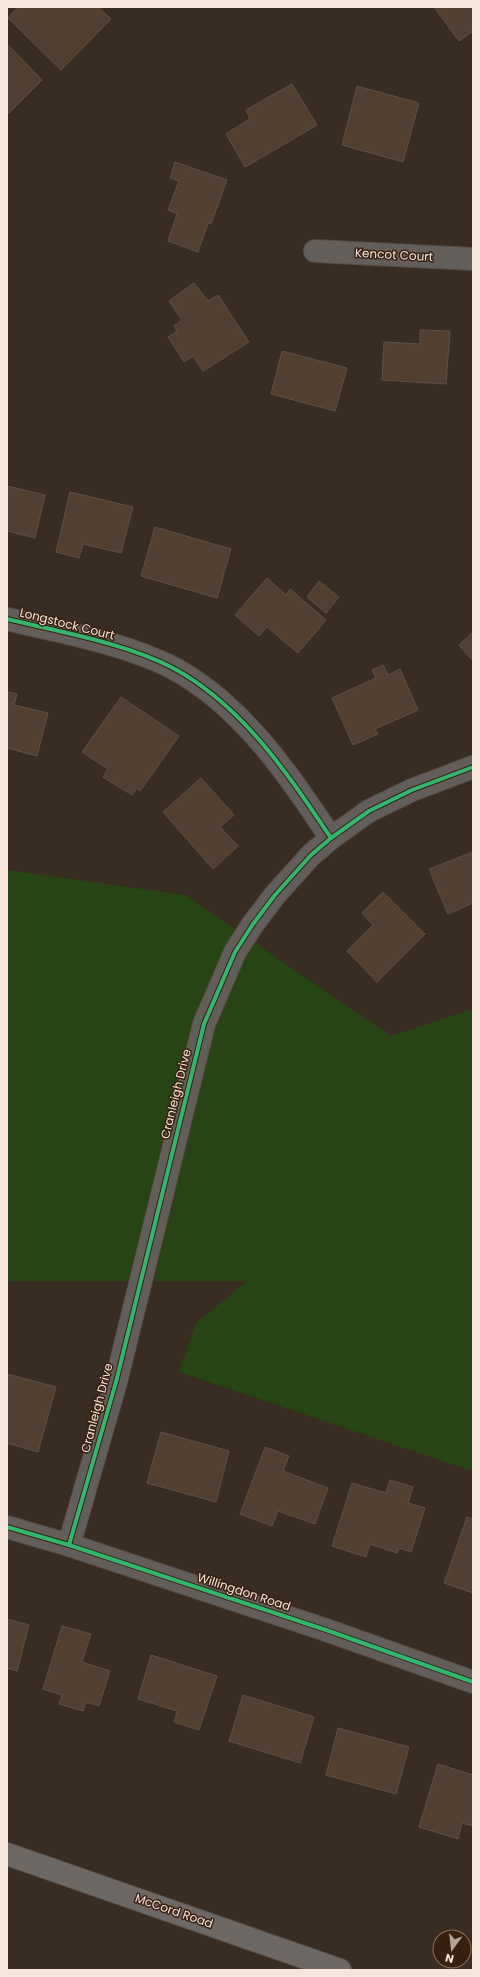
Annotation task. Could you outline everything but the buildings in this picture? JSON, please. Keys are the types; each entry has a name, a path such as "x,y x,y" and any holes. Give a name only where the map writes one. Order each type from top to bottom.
{"street":[{"name":"Kencot Court","path":"315,251 473,259"},
{"name":"Longstock Court","path":"7,619 126,649 172,668 201,686 229,708 250,730 298,788 331,838"},
{"name":"Cranleigh Drive","path":"69,1545 116,1382 204,1024 235,952 253,924 275,895 311,855 331,838 369,811 412,790 473,767"},
{"name":"Willingdon Road","path":"7,1527 69,1545 318,1627 473,1682"},
{"name":"McCord Road","path":"7,1854 340,1970"}],"green space":[{"path":"7,870 185,895 391,1036 473,1009 473,1471 179,1372 196,1323 247,1281 7,1281"}],"cycle path":[{"path":"7,619 92,639 134,652 173,668 198,683 221,701 262,743 298,790 331,838"},
{"path":"69,1545 116,1382 204,1024 235,952 253,924 275,895 311,855 331,838 369,811 412,790 473,767"},
{"path":"7,1527 69,1545 326,1630 473,1682"}]}
